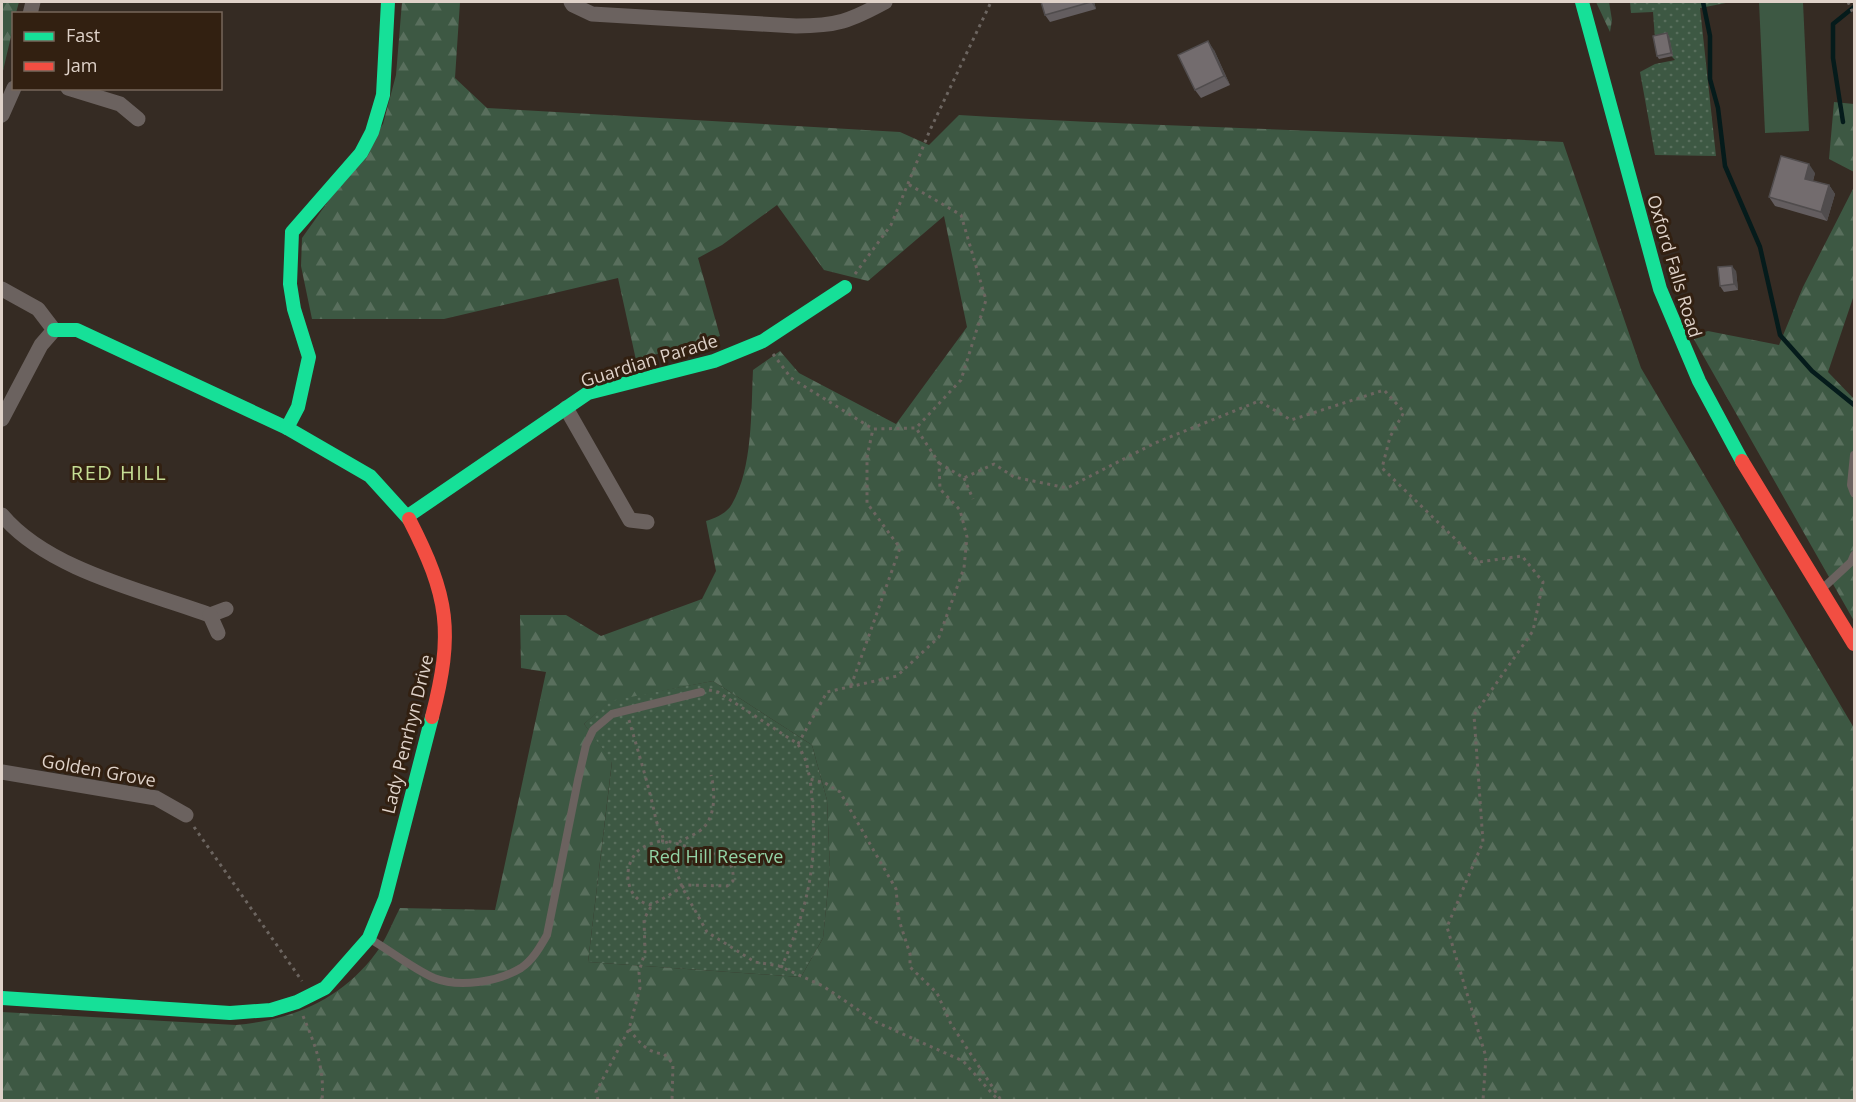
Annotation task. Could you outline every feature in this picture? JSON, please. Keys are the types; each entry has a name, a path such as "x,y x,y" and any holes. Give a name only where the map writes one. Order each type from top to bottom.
{"street":[{"path":"287,428 298,407 309,357 294,309 290,284 292,232 361,153 372,132 382,96 388,2"},
{"path":"571,2 592,14 796,26 829,26 857,17 885,2"},
{"name":"Oxford Falls Road","path":"1582,2 1660,289 1675,335 1699,387 1854,644"},
{"path":"2,115 13,90"},
{"path":"74,90 120,104 138,119"},
{"name":"Guardian Parade","path":"408,516 588,393 714,361 763,341 845,287"},
{"path":"2,289 38,309 54,330 41,345 2,419"},
{"name":"Lady Penrhyn Drive","path":"2,998 230,1013 271,1010 297,1002 325,988 369,938 385,898 440,684 447,644 445,612 431,561 408,516 370,476 287,428 229,404 77,330 54,330"},
{"path":"566,408 630,520"},
{"path":"2,515 34,546 64,563 210,615 226,609"},
{"path":"630,520 646,522"},
{"path":"623,535 630,520"},
{"path":"210,615 218,633"},
{"name":"Golden Grove","path":"2,772 156,798 186,815"}],"lane":[{"path":"1854,455 1851,485 1854,493"},
{"path":"1822,589 1851,562 1854,555"},
{"path":"369,938 434,978 453,982 472,982 520,968 536,954 547,936 586,745 593,730 612,714 702,692"}],"path":[{"path":"845,287 891,225 991,2"},
{"path":"1849,2 1853,13"},
{"path":"763,341 791,378 873,429 916,428 961,380 986,300 962,215 908,184"},
{"path":"964,478 994,464 1014,477 1067,488 1155,443 1259,401 1291,420 1384,390 1404,412 1390,437 1383,468 1479,562 1522,556 1544,582 1533,631 1474,715 1483,842 1447,927 1486,1057 1484,1101"},
{"path":"916,428 939,463 964,478 974,499"},
{"path":"851,686 900,548 867,503 867,457 873,429"},
{"path":"798,744 827,692 897,676 939,637 964,568 967,537 960,510 940,489 939,463"},
{"path":"702,692 718,692 798,744 806,761 815,834 810,887 799,928 781,968"},
{"path":"627,710 643,773 652,795 655,816 682,887 707,932 755,962 781,968 823,986 876,1022 963,1061 999,1101"},
{"path":"679,842 704,827 713,807 715,788 711,775"},
{"path":"810,779 825,783 840,792 896,889 899,920 910,954 910,967 937,993 951,1024 999,1101"},
{"path":"186,815 312,995"},
{"path":"598,1101 596,1092 629,1029 640,988 639,972 645,952 644,919 652,905 682,887 703,884 727,886 733,881 734,869 729,861 716,852 700,851 679,842 665,841 649,844 638,850 629,873 628,887 632,896 640,902 652,905"},
{"path":"297,1002 317,1047 324,1084 322,1101"},
{"path":"629,1029 640,1044 654,1053 664,1054 673,1064 672,1101"}],"green space":[{"path":"2,2 19,2 16,12 12,12 12,32 2,75"},
{"path":"402,2 460,2 455,78 487,108 900,132 929,145 959,115 1563,142 1641,368 1854,728 1854,1100 2,1100 2,1012 236,1025 277,1018 314,1005 347,983 380,948 400,908 495,910 546,672 521,668 520,615 566,615 601,636 702,599 716,571 706,521 721,515 730,507 744,474 750,438 753,370 780,351 799,373 896,424 967,327 944,216 868,281 824,270 777,205 722,245 698,258 720,336 636,360 618,278 444,319 312,319 301,266 302,238 383,124 396,75","holes":["713,681 812,745 827,800 830,869 823,938 801,977 588,962 612,761 584,724 610,701"]},
{"path":"1596,2 1609,2 1612,20 1610,32"},
{"path":"1630,2 1731,2 1700,8 1716,156 1655,155 1640,72 1655,64 1675,60 1655,39 1653,12 1631,13"},
{"path":"1759,2 1803,2 1809,131 1765,133"},
{"path":"1834,102 1854,104 1854,172 1829,159"},
{"path":"1854,187 1854,295 1828,372 1854,399 1854,621 1692,336 1708,331 1779,345 1803,287"},
{"name":"Red Hill Reserve","path":"713,681 812,745 827,800 830,869 823,938 801,977 588,962 612,762 584,724 610,700"}],"building":[{"path":"1041,2 1091,2 1045,15"},
{"path":"1667,33 1671,53 1657,56 1653,36"},
{"path":"1208,41 1224,76 1195,90 1178,55"},
{"path":"1781,156 1809,164 1805,179 1829,185 1821,212 1769,197"},
{"path":"1732,266 1734,284 1720,286 1718,267"}],"waterway":[{"path":"1703,2 1710,36 1710,79 1718,108 1725,166 1760,247 1780,335 1812,371 1854,405"},
{"path":"1843,122 1833,58 1833,24 1854,7"}],"traffic: fast":[{"path":"287,428 298,407 309,357 294,309 290,284 292,232 361,153 372,132 383,95 388,2"},
{"path":"1582,2 1660,289 1699,381 1742,461"},
{"path":"408,516 588,393 714,361 763,341 845,287"},
{"path":"54,330 77,330 287,428 370,476 409,519"},
{"path":"2,998 230,1013 271,1010 297,1002 325,988 369,938 385,899 432,717"}],"traffic: jam":[{"path":"1742,461 1854,644"},
{"path":"409,519 433,571 444,615 443,661 432,717"}],"district":[{"name":"RED HILL","path":"119,472"}]}
